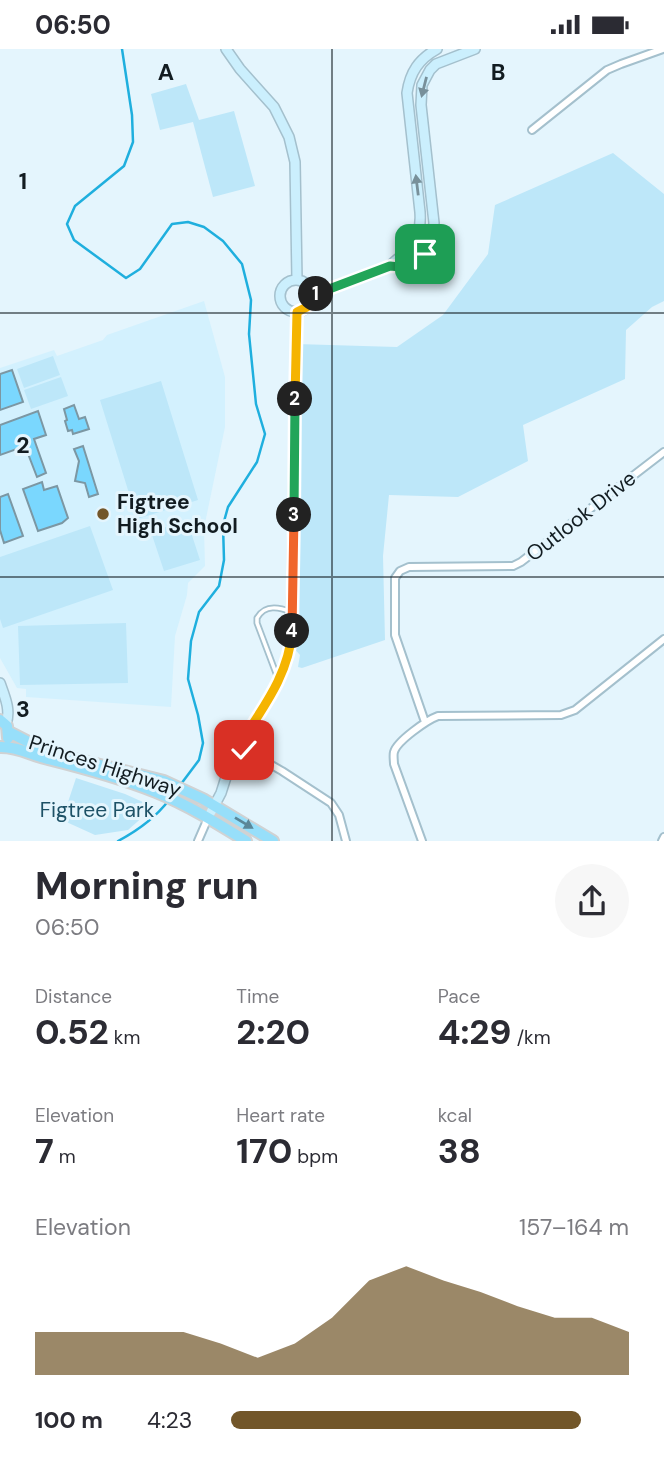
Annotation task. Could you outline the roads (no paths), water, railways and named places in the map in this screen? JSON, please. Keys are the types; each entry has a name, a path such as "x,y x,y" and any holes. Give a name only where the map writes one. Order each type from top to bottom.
{"main road":[{"path":"1,747 6,743 5,725"},
{"name":"Princes Highway","path":"5,725 48,752 164,781 197,796 273,841"},
{"name":"Princes Highway","path":"1,747 19,748 43,758 156,792 192,808 246,841"}],"street":[{"path":"226,49 274,107 289,137 295,162 297,280"},
{"path":"390,266 412,246 419,231 420,212 407,93 414,69 437,49"},
{"path":"312,296 390,266 399,267 413,262 429,249 433,235 433,210 421,94 425,78 436,64 475,49"},
{"path":"532,130 612,68 663,49"},
{"path":"427,55 436,64"},
{"path":"297,280 306,284 312,296 307,307 297,312 285,307 281,297 283,287 297,280"},
{"path":"198,841 221,793 233,755 279,681 291,645 297,312"},
{"name":"Outlook Drive","path":"425,722 395,635 395,578 400,571 410,567 513,566 522,562 664,452"},
{"path":"422,841 394,764 393,753 397,746 425,722 438,716 561,715 575,710 664,639"},
{"path":"0,707 3,697 1,686"},
{"path":"1,686 8,709 5,725"},
{"path":"238,747 282,771 331,803 339,815 346,841"}],"lane":[{"path":"279,681 257,618 264,610 274,607 293,612"}],"waterway":[{"path":"122,49 132,115 133,142 124,166 75,206 67,224 74,240 126,278 140,269 172,224 188,222 204,227 223,241 242,264 251,300 249,334 256,404 265,434 257,462 228,507 223,525 224,560 219,586 199,612 191,641 188,679 203,743 199,760 181,784"},
{"path":"118,841 146,823 169,800"}],"place":[{"name":"Figtree High School","path":"103,514"}],"park label":[{"name":"Figtree Park","path":"97,810"}]}
